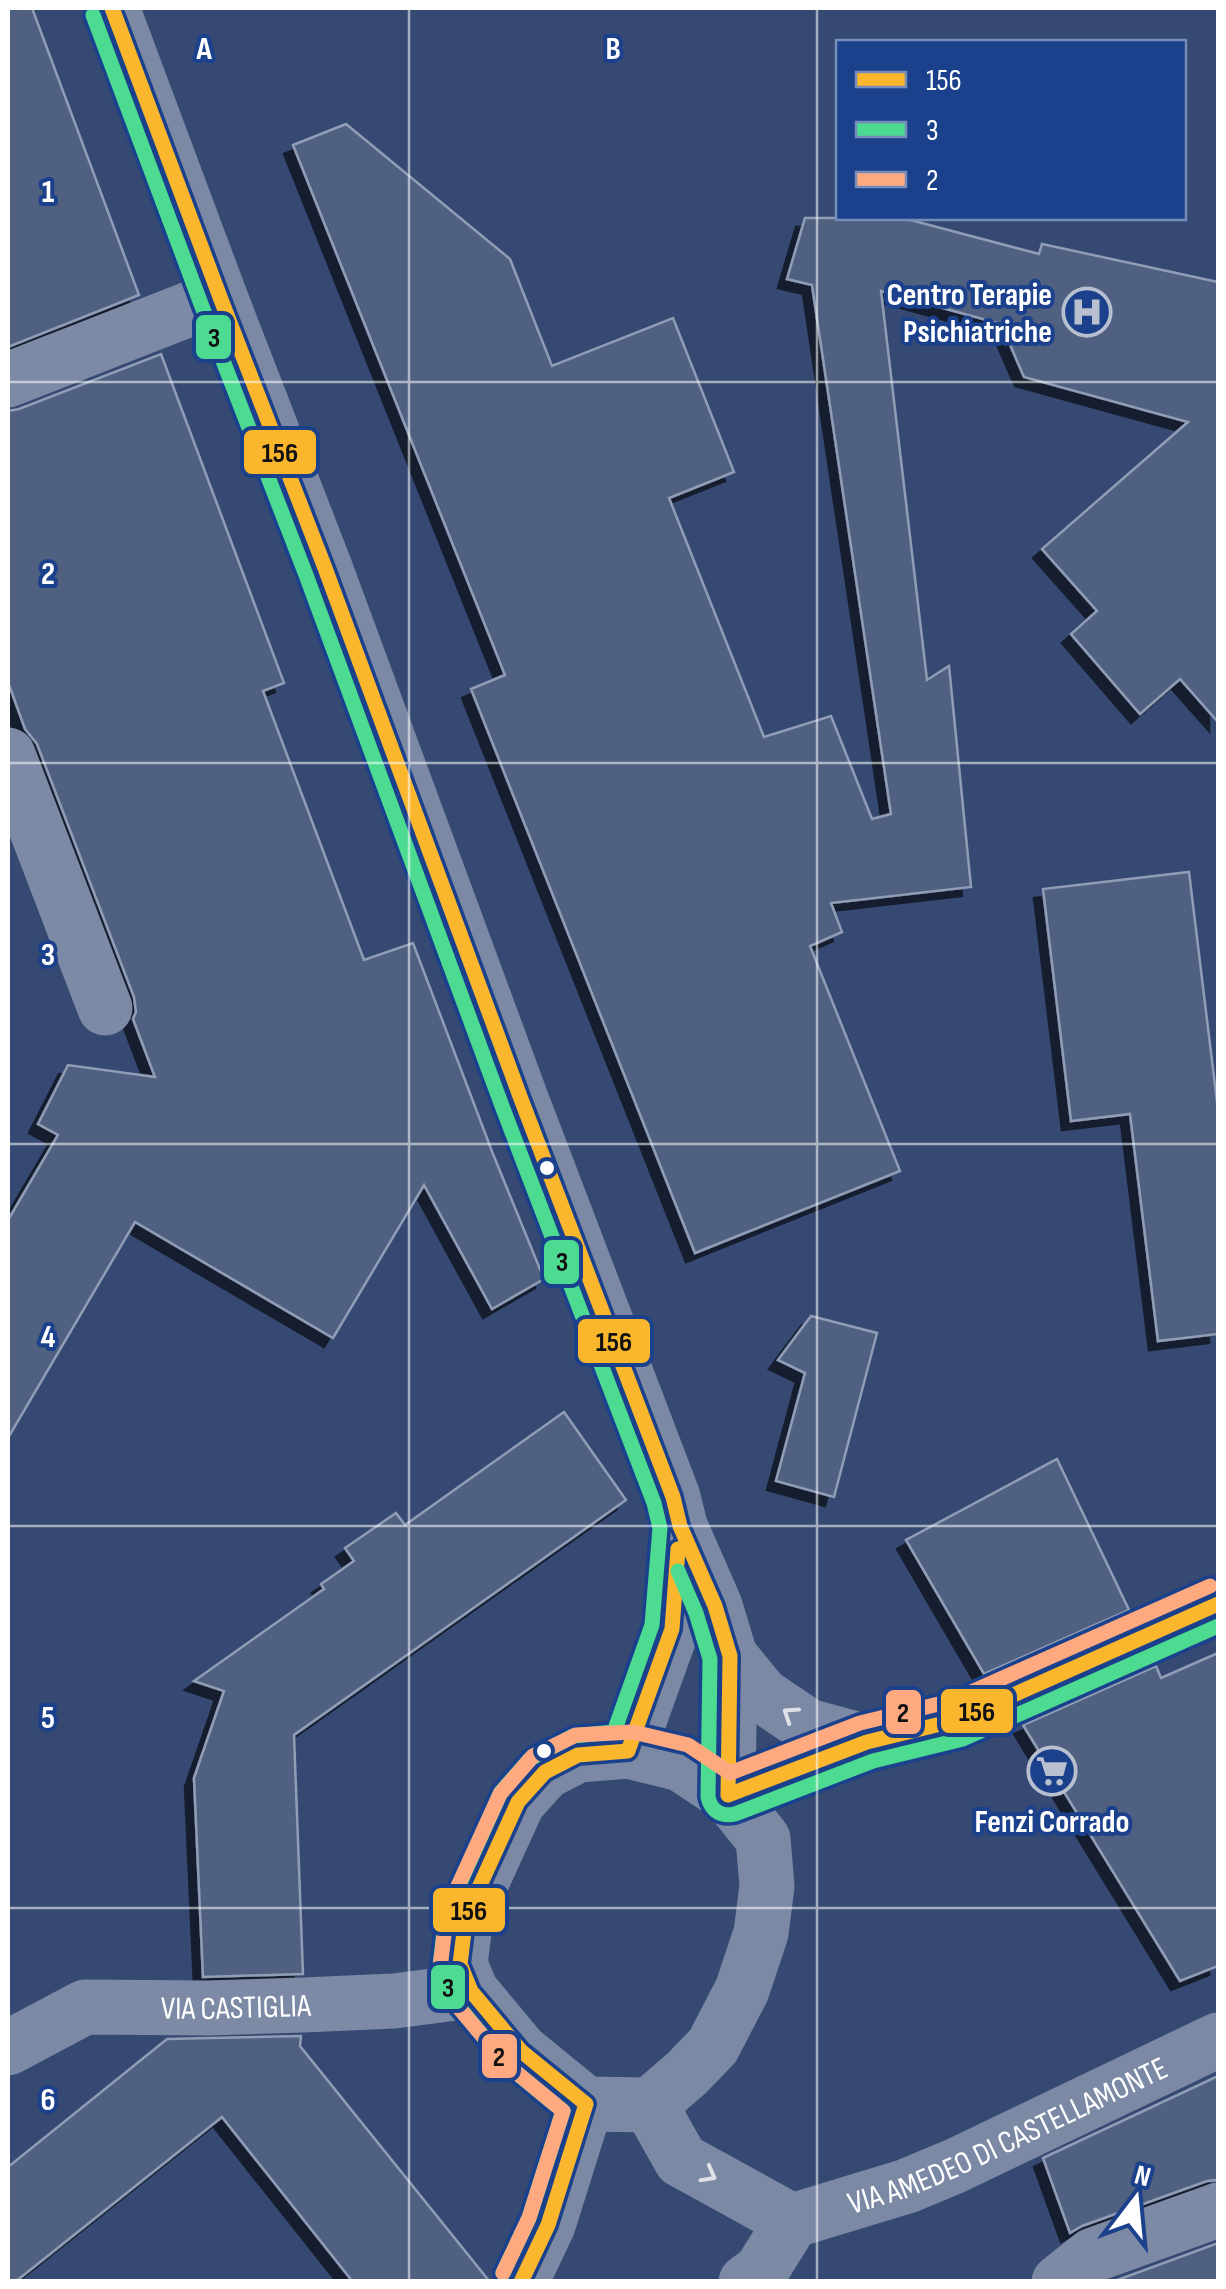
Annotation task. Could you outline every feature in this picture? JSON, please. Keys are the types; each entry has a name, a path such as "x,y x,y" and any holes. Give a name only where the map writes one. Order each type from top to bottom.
{"main road":[{"path":"112,8 660,1462 680,1526 715,1606 730,1656 728,1795"},
{"path":"628,1752 672,1628 680,1526"},
{"path":"728,1795 867,1742 957,1720 1218,1604"},
{"path":"730,1656 762,1695 808,1726 867,1742"},
{"path":"628,1752 680,1764 728,1795 762,1838 767,1886 761,1933 742,1990 713,2046 650,2105 586,2104 522,2050 471,1991 460,1964 466,1916 518,1802 545,1772 578,1755 628,1752"},
{"name":"VIA AMEDEO DI CASTELLAMONTE","path":"792,2221 907,2186 955,2166 1218,2040"},
{"path":"521,2282 548,2226 586,2104"},
{"path":"650,2105 681,2160 792,2221"}],"street":[{"path":"8,380 220,296"},
{"path":"8,754 105,1008"},
{"name":"VIA CASTIGLIA","path":"8,2048 85,2007 207,2008 364,2002 471,1991"},
{"path":"1059,2282 1093,2255 1218,2210"},
{"path":"746,2282 761,2270 792,2221"}],"building":[{"path":"8,8 32,8 139,295 8,347"},
{"path":"346,124 510,259 552,366 673,318 734,472 669,498 764,737 831,716 872,819 891,814 812,285 787,279 805,218 911,220 1039,254 1042,244 1218,282 1218,722 1180,679 1140,714 1071,634 1097,611 1042,549 1188,422 1024,377 1001,324 881,291 927,680 949,666 971,887 831,903 842,932 810,946 900,1171 695,1253 471,689 505,675 293,145"},
{"path":"161,354 284,683 263,691 364,960 413,943 544,1279 492,1309 424,1185 333,1338 135,1222 8,1438 8,1220 58,1135 38,1124 68,1065 155,1077 133,1019 134,997 37,744 25,729 8,682 8,411"},
{"path":"1189,872 1218,1110 1218,1334 1158,1341 1130,1114 1071,1121 1043,889"},
{"path":"811,1316 877,1333 834,1497 776,1481 805,1373 778,1360"},
{"path":"564,1412 626,1500 294,1735 303,1974 203,1977 194,1778 224,1691 194,1681 324,1589 321,1584 354,1561 345,1548 396,1513 405,1525"},
{"path":"1057,1459 1129,1610 984,1674 906,1540"},
{"path":"1218,1653 1218,1966 1180,1981 1023,1725 1156,1666 1161,1678"},
{"path":"301,2036 300,2046 490,2282 353,2282 222,2117 15,2282 8,2282 8,2167 167,2039"},
{"path":"1218,2076 1218,2180 1070,2233 1043,2158"},
{"path":"1218,2243 1218,2282 1112,2282"}],"transit line":[{"name":"156","path":"112,8 673,1497 680,1526 715,1606 730,1656 728,1795"},
{"name":"3","path":"93,15 654,1503 660,1528 652,1625 614,1732 573,1736 530,1759 501,1792 446,1914 440,1966 453,2000 507,2065 563,2111 529,2218 503,2273"},
{"name":"156","path":"628,1751 672,1629 678,1549"},
{"name":"3","path":"678,1571 710,1659 708,1797 714,1809 725,1815 873,1761 963,1739 1218,1626"},
{"name":"2","path":"503,2273 529,2218 563,2111 506,2064 454,2002 440,1968 447,1910 500,1794 533,1756 576,1735 633,1732 688,1745 730,1773 860,1723 951,1701 1210,1586"},
{"name":"156","path":"728,1795 867,1742 957,1720 1218,1604"},
{"name":"156","path":"586,2104 521,2051 471,1991 460,1964 466,1916 518,1802 545,1772 578,1755 628,1751"},
{"name":"156","path":"521,2282 548,2225 586,2104"}],"place":[{"name":"Centro Terapie Psichiatriche","path":"1087,312"},
{"name":"Fenzi Corrado","path":"1052,1771"}]}
